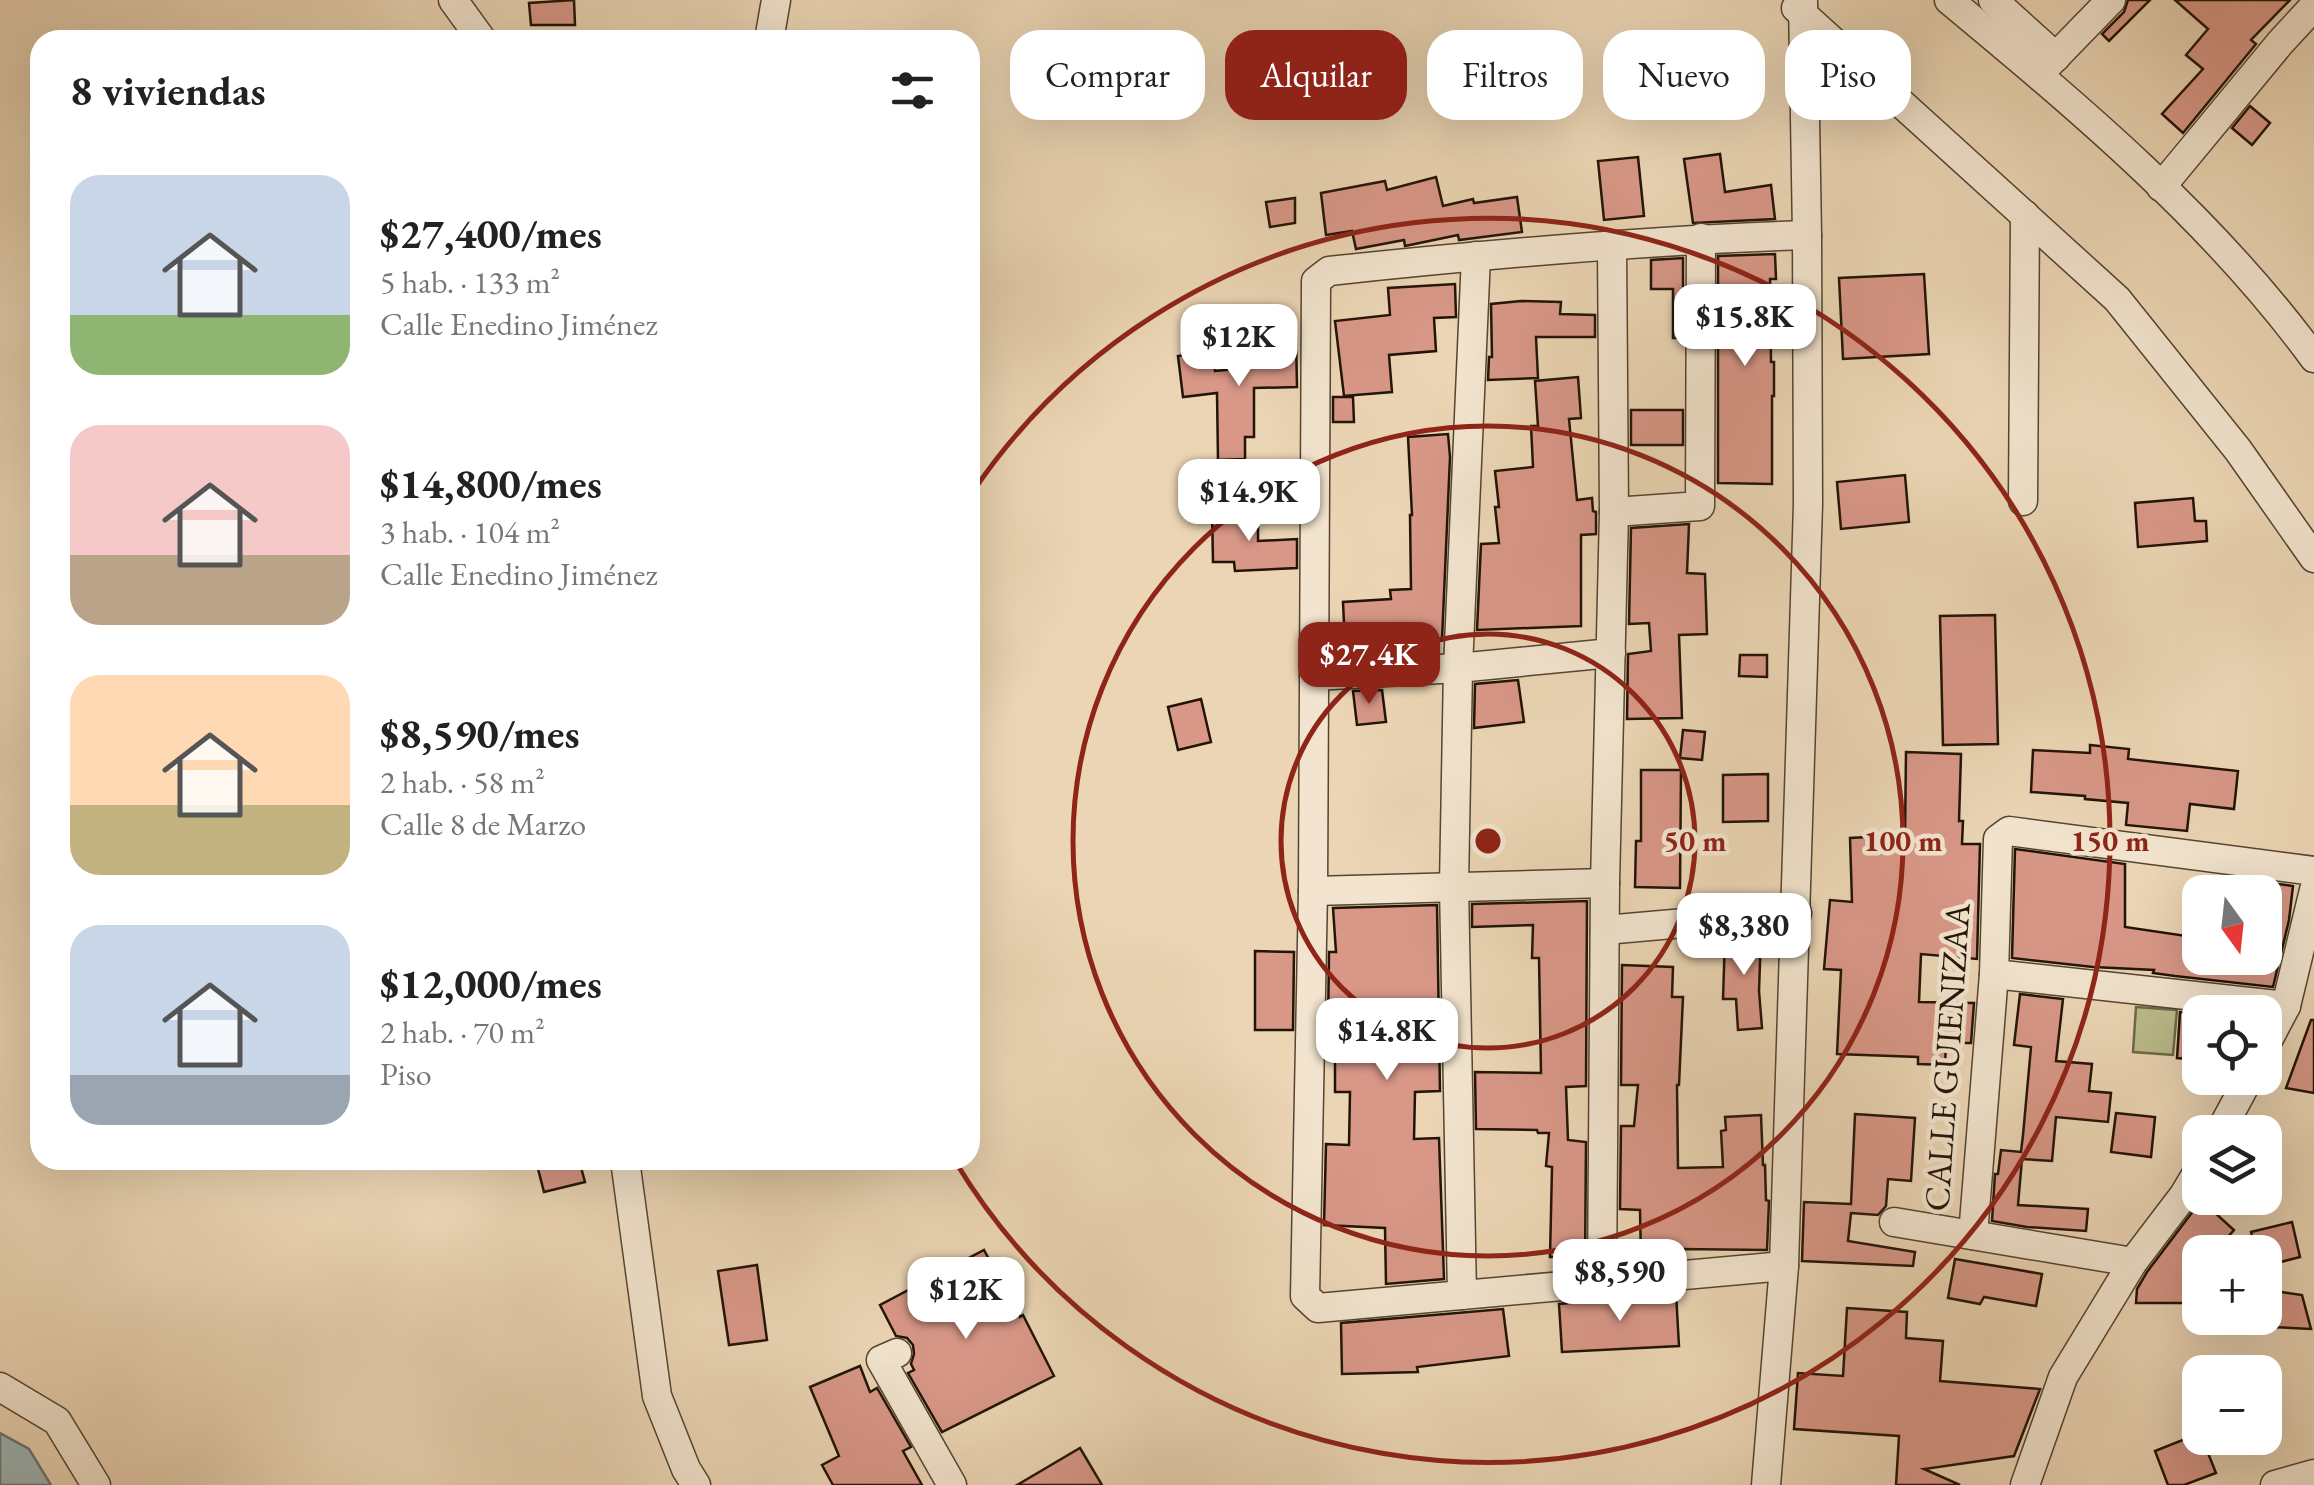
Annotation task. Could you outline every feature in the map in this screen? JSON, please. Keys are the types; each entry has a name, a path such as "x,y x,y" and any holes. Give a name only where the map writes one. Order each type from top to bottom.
{"street":[{"path":"453,0 475,30"},
{"path":"772,30 776,0"},
{"path":"1949,0 2048,66"},
{"path":"1992,0 2048,66 2236,263 2314,358"},
{"path":"2048,66 2111,0"},
{"path":"1798,5 2117,299 2238,450 2314,558"},
{"path":"1766,1485 1784,1266 1808,504 1807,235 1798,5"},
{"path":"2161,187 2314,6"},
{"path":"2023,501 2024,215"},
{"path":"1784,1266 1318,1308 1305,1296 1313,890 1316,281 1329,272 1476,256 1701,238 1807,235"},
{"path":"1614,512 1700,506 1701,238"},
{"path":"1602,1282 1605,883 1614,512 1612,247"},
{"path":"1462,1295 1454,886 1458,668 1476,256"},
{"path":"1314,676 1458,668 1611,652"},
{"name":"CALLE GUIENIZAA","path":"1973,1235 1994,974 1998,839 2009,830 2314,871"},
{"path":"1313,890 1605,883"},
{"path":"2282,1014 2314,890"},
{"path":"1605,930 1797,913"},
{"path":"1994,974 2286,1006"},
{"path":"625,1170 657,1396 696,1485"},
{"path":"2025,1485 2063,1378 2134,1262 2182,1198"},
{"path":"1894,1222 2134,1262"},
{"path":"897,1353 881,1360 952,1485"},
{"path":"0,1387 58,1422 96,1485"},
{"path":"2275,1485 2314,1474"}],"green space":[{"path":"2136,1007 2177,1010 2173,1055 2133,1052"}],"water":[{"path":"0,1433 29,1449 51,1485 0,1485"}],"building":[{"path":"574,0 575,25 531,25 529,3"},
{"path":"2128,0 2150,0 2109,41 2102,34 2124,12"},
{"path":"2175,0 2290,0 2251,40 2256,44 2183,133 2162,114 2203,69 2186,55 2208,29"},
{"path":"2250,106 2270,123 2252,145 2232,128"},
{"path":"1720,154 1725,192 1771,185 1775,219 1693,223 1684,159"},
{"path":"1638,157 1644,216 1604,220 1598,161"},
{"path":"1436,177 1443,206 1473,199 1474,203 1517,197 1522,232 1459,240 1458,235 1405,246 1404,240 1356,249 1352,231 1326,235 1321,193 1385,181 1387,190"},
{"path":"1295,198 1295,223 1270,227 1266,202"},
{"path":"1775,254 1776,279 1770,279 1774,362 1772,484 1718,483 1718,256"},
{"path":"1683,258 1683,338 1673,338 1673,289 1651,289 1651,260"},
{"path":"1924,274 1929,354 1843,359 1839,278"},
{"path":"1455,284 1456,317 1434,318 1436,351 1389,355 1392,392 1344,396 1335,321 1390,315 1388,288"},
{"path":"1561,302 1560,314 1595,315 1595,337 1536,337 1538,378 1488,380 1492,357 1491,304"},
{"path":"1296,338 1297,387 1254,388 1254,437 1245,437 1245,459 1218,460 1217,393 1183,397 1178,356 1212,351 1215,371 1258,367 1258,339"},
{"path":"1578,377 1581,418 1569,419 1577,500 1592,498 1596,512 1596,534 1581,535 1581,626 1477,630 1481,544 1499,543 1495,471 1533,467 1531,426 1538,426 1535,381"},
{"path":"1333,397 1353,397 1354,422 1333,422"},
{"path":"1631,410 1683,410 1683,445 1631,445"},
{"path":"1448,434 1442,640 1377,644 1379,655 1350,656 1345,645 1343,602 1391,599 1390,590 1411,589 1408,437"},
{"path":"1905,475 1909,522 1841,529 1837,482"},
{"path":"2193,498 2195,521 2206,521 2207,541 2138,547 2135,503"},
{"path":"1241,509 1241,521 1258,520 1258,541 1297,539 1297,568 1235,571 1234,562 1213,562 1212,510"},
{"path":"1689,524 1687,573 1705,574 1707,634 1679,635 1682,718 1627,719 1628,654 1651,651 1649,623 1629,624 1631,528"},
{"path":"1995,615 1998,744 1943,745 1940,616"},
{"path":"1740,655 1767,655 1767,677 1739,676"},
{"path":"1518,680 1524,722 1474,728 1475,684"},
{"path":"1382,690 1386,722 1357,725 1353,691"},
{"path":"1201,699 1211,742 1178,750 1168,707"},
{"path":"1683,730 1705,732 1702,760 1680,758"},
{"path":"2090,745 2129,749 2128,759 2238,771 2234,809 2190,804 2187,831 2126,825 2128,803 2031,792 2033,750 2090,753"},
{"path":"1906,752 1961,754 1962,844 1980,844 1977,959 1921,954 1919,1002 1974,1003 1971,1043 1946,1043 1945,1065 1918,1064 1918,1057 1837,1054 1841,970 1824,969 1830,900 1852,902 1850,838 1905,835"},
{"path":"1641,770 1681,770 1680,888 1635,887 1636,841 1641,841"},
{"path":"1768,774 1768,821 1723,822 1723,775"},
{"path":"2015,849 2125,864 2125,927 2182,935 2182,975 2276,975 2273,987 2153,973 2154,970 2012,958"},
{"path":"2282,885 2293,886 2282,949"},
{"path":"1587,901 1586,1086 1566,1087 1568,1140 1586,1142 1585,1266 1557,1269 1557,1257 1550,1257 1552,1167 1546,1166 1549,1133 1476,1129 1475,1072 1541,1073 1539,958 1532,958 1533,925 1472,927 1472,904"},
{"path":"1437,905 1440,1091 1415,1092 1414,1139 1439,1138 1444,1279 1386,1284 1385,1228 1324,1225 1326,1144 1349,1145 1350,1092 1335,1092 1335,1030 1328,1030 1329,952 1336,952 1333,908"},
{"path":"1761,934 1762,1028 1738,1030 1736,999 1723,999 1725,937"},
{"path":"1255,951 1294,952 1293,1030 1255,1030"},
{"path":"1622,965 1673,967 1672,997 1683,997 1677,1085 1678,1168 1723,1167 1721,1131 1726,1130 1725,1117 1761,1115 1769,1201 1767,1250 1681,1249 1682,1253 1674,1253 1675,1258 1641,1261 1640,1210 1620,1209 1621,1126 1634,1126 1638,1085 1621,1085"},
{"path":"2020,994 2063,999 2056,1061 2092,1064 2089,1091 2111,1093 2108,1122 2056,1117 2052,1161 2022,1159 2018,1205 2088,1209 2086,1231 1992,1221 2001,1150 2021,1152 2031,1047 2014,1045"},
{"path":"2180,1012 2182,1058 2177,1058"},
{"path":"2314,1020 2314,1093 2286,1088"},
{"path":"2116,1113 2155,1117 2151,1157 2111,1152"},
{"path":"1855,1114 1915,1118 1911,1181 1888,1179 1886,1206 1878,1215 1851,1213 1848,1241 1915,1252 1913,1266 1802,1261 1804,1202 1851,1204"},
{"path":"538,1170 582,1170 585,1182 544,1192"},
{"path":"2190,1215 2217,1215 2234,1230 2229,1235 2182,1235 2182,1303 2136,1303 2137,1289"},
{"path":"2292,1222 2300,1257 2282,1262 2282,1235 2251,1232"},
{"path":"984,1250 1054,1376 942,1432 908,1373 914,1370 913,1345 907,1338 896,1336 880,1305"},
{"path":"1955,1259 2042,1274 2036,1306 1984,1297 1980,1304 1948,1298"},
{"path":"757,1265 767,1340 729,1345 718,1271"},
{"path":"2282,1292 2302,1295 2311,1329 2282,1328"},
{"path":"1676,1293 1679,1346 1562,1352 1559,1304"},
{"path":"1847,1308 1907,1312 1906,1338 1943,1341 1940,1381 2040,1389 2014,1456 1924,1469 1960,1485 1896,1485 1899,1436 1794,1429 1798,1373 1843,1376"},
{"path":"1503,1309 1509,1356 1417,1367 1418,1372 1342,1374 1341,1323"},
{"path":"860,1366 870,1392 877,1388 911,1447 903,1451 922,1485 833,1485 822,1465 839,1456 810,1387"},
{"path":"2182,1440 2182,1455 2209,1455 2216,1473 2184,1485 2168,1485 2155,1451"},
{"path":"1080,1448 1102,1485 1017,1485"}]}
